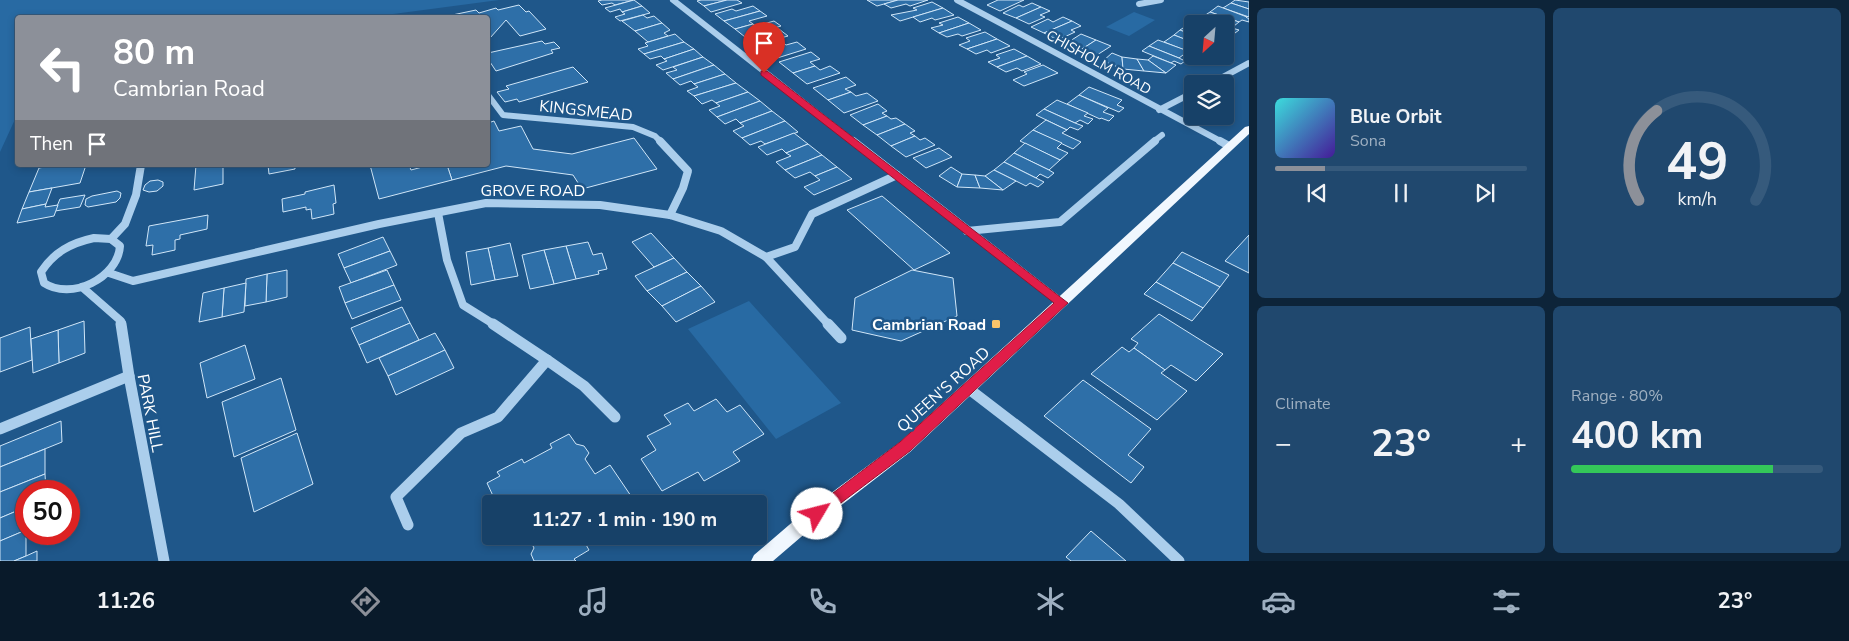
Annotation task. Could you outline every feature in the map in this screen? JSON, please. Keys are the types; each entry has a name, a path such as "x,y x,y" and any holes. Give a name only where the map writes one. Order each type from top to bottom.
{"main road":[{"name":"QUEEN'S ROAD","path":"760,561 802,525 905,447 1249,129"}],"street":[{"path":"673,0 742,56 1062,303"},
{"name":"CHISHOLM ROAD","path":"957,0 1229,146"},
{"path":"1139,4 1161,0"},
{"path":"1227,75 1249,63"},
{"path":"1159,110 1184,96"},
{"name":"KINGSMEAD","path":"490,98 503,116 633,127 655,136 688,171 683,188 670,215"},
{"path":"967,231 1060,222 1162,135"},
{"path":"111,239 125,224 136,195 141,167"},
{"path":"766,257 796,246 812,214 897,175"},
{"name":"GROVE ROAD","path":"109,272 133,281 379,224 486,203 600,205 670,215 721,231 766,257 841,338"},
{"path":"438,213 447,260 462,305 537,352 582,384 603,402 615,417"},
{"path":"94,238 111,239 120,246 122,253 119,262 109,272 82,286 58,290 48,287 43,282 41,272 51,257 62,249 80,241 94,238"},
{"name":"PARK HILL","path":"82,286 121,321 129,376 164,561"},
{"path":"408,525 396,497 461,433 498,417 530,377 547,360"},
{"path":"0,429 129,376"},
{"path":"969,389 1119,504 1178,561"}],"shaded area":[{"path":"0,0 499,0 386,15 15,15 15,119 0,152"},
{"path":"1134,12 1155,20 1129,36 1106,27"},
{"path":"749,301 841,403 776,439 688,329"}],"building":[{"path":"634,0 615,5 612,3 602,5 598,1"},
{"path":"634,0 642,6 622,12 620,9 610,12 605,8"},
{"path":"727,0 704,6 697,1"},
{"path":"727,0 737,0 742,3 711,12 704,6"},
{"path":"867,0 898,0 877,6"},
{"path":"898,0 928,0 910,6 906,4 891,8 884,4"},
{"path":"998,0 1024,0 1000,11 987,5"},
{"path":"1235,0 1249,2 1249,9 1231,3"},
{"path":"932,2 943,8 900,21 891,15 917,10 913,8"},
{"path":"1032,3 1041,7 1016,18 1003,13 1019,5 1023,7"},
{"path":"1231,3 1249,9 1249,17 1223,8"},
{"path":"519,5 526,12 529,11 546,29 520,36 506,20 490,38 490,15 452,15 476,10 479,13 496,8 498,10"},
{"path":"642,6 650,13 620,21 615,17 625,14 622,12"},
{"path":"753,6 760,11 724,21 715,14 732,9 736,11"},
{"path":"1218,6 1247,17 1249,22 1234,20 1234,15 1219,15 1210,12"},
{"path":"1041,7 1050,11 1040,15 1045,17 1029,24 1016,18"},
{"path":"943,8 954,15 920,22 913,17"},
{"path":"760,11 767,16 749,21 753,24 735,29 724,21"},
{"path":"1210,12 1219,15 1206,15"},
{"path":"643,15 647,18 654,16 662,23 635,31 622,21"},
{"path":"958,17 969,23 939,33 931,28 943,25 939,23"},
{"path":"1063,17 1072,21 1044,33 1031,27 1048,19 1053,22"},
{"path":"774,21 781,26 745,37 735,29 753,24 756,26"},
{"path":"1072,21 1081,26 1071,30 1075,32 1058,40 1044,33"},
{"path":"662,23 670,30 664,33 668,36 648,42 635,31"},
{"path":"969,23 981,30 962,36 958,34 947,37 939,33"},
{"path":"779,29 788,36 777,39 782,42 761,48 748,39"},
{"path":"1180,30 1184,32 1184,39 1174,35"},
{"path":"985,32 997,39 967,49 959,45 970,41 966,38"},
{"path":"675,34 684,42 644,54 638,49 648,46 645,43"},
{"path":"1081,34 1096,40 1082,49 1067,43"},
{"path":"1174,35 1184,39 1184,50 1164,42"},
{"path":"997,39 1010,46 991,53 987,50 976,54 967,49"},
{"path":"1096,40 1111,46 1097,55 1082,49"},
{"path":"1158,40 1184,50 1184,56 1179,58 1149,46"},
{"path":"542,41 545,44 554,42 560,48 551,50 553,53 496,71 490,62 490,53"},
{"path":"684,42 694,49 664,59 661,56 650,59 644,54"},
{"path":"782,42 786,45 797,42 806,49 774,59 761,48"},
{"path":"1149,46 1184,62 1181,64 1174,61 1171,63 1142,51"},
{"path":"694,49 703,57 663,70 656,65 667,61 664,59"},
{"path":"1014,49 1027,56 997,67 988,62 1000,58 996,55"},
{"path":"811,52 820,59 810,62 815,66 793,73 779,62"},
{"path":"1112,53 1122,57 1123,69 1103,61"},
{"path":"1027,56 1041,64 1022,71 1017,68 1006,72 997,67"},
{"path":"1153,56 1176,65 1166,73 1148,60"},
{"path":"703,57 714,65 673,79 666,73 677,70 673,67"},
{"path":"1122,57 1137,59 1144,71 1123,69"},
{"path":"1137,59 1148,60 1166,73 1144,71"},
{"path":"714,65 725,74 694,84 691,81 680,85 673,79"},
{"path":"1043,65 1058,73 1024,86 1013,80 1027,74 1024,72"},
{"path":"815,66 820,70 830,66 840,73 807,84 793,73"},
{"path":"573,67 588,82 519,102 517,99 505,102 497,92 509,89 506,86"},
{"path":"725,74 736,83 694,96 687,91 698,87 694,84"},
{"path":"846,77 856,85 845,89 851,92 828,100 813,88"},
{"path":"736,83 748,92 716,103 712,100 702,104 694,96"},
{"path":"1089,87 1122,100 1117,105 1124,108 1119,112 1079,95"},
{"path":"748,92 760,101 717,117 709,110 720,106 716,103"},
{"path":"851,92 856,96 867,93 878,101 844,113 828,100"},
{"path":"1079,95 1108,108 1103,112 1114,116 1109,121 1100,119 1067,104"},
{"path":"1057,100 1088,113 1084,116 1093,119 1088,124 1080,120 1075,123 1044,109"},
{"path":"760,101 772,111 740,123 736,119 725,124 717,117"},
{"path":"878,104 887,111 882,113 887,116 863,125 850,115"},
{"path":"1044,109 1083,126 1078,130 1070,127 1067,130 1036,115"},
{"path":"772,111 785,121 742,138 733,131 744,126 740,123"},
{"path":"887,116 891,119 896,118 905,124 877,135 863,125"},
{"path":"1046,120 1067,130 1062,133 1081,142 1073,149 1033,130"},
{"path":"494,121 499,131 521,126 533,149 572,154 634,138 657,169 582,189 573,175 506,166 452,180 448,167 490,167 490,122"},
{"path":"785,121 798,132 765,144 761,141 750,145 742,138"},
{"path":"905,124 915,131 910,133 915,136 891,146 877,135"},
{"path":"1033,130 1062,143 1057,148 1068,153 1060,160 1020,141"},
{"path":"794,133 808,144 786,153 782,149 767,155 758,147"},
{"path":"915,136 920,140 925,138 935,145 906,157 891,146"},
{"path":"1025,143 1060,160 1049,170 1014,153"},
{"path":"808,144 822,155 785,170 776,162 791,156 786,153"},
{"path":"939,148 952,157 926,168 913,158"},
{"path":"1014,153 1054,173 1048,178 1040,174 1036,178 1004,162"},
{"path":"822,155 837,167 815,176 810,172 795,178 785,170"},
{"path":"1004,162 1044,182 1038,187 1030,183 1026,186 994,170"},
{"path":"85,167 80,183 29,192 39,168"},
{"path":"196,167 223,167 223,184 194,190"},
{"path":"268,167 295,167 295,169 269,174"},
{"path":"371,167 410,167 411,170 422,167 448,167 452,180 379,199"},
{"path":"837,167 852,179 814,195 804,187 820,180 815,176"},
{"path":"951,167 962,174 957,187 939,176"},
{"path":"994,170 1016,181 1003,190 985,176"},
{"path":"962,174 975,175 980,188 957,187"},
{"path":"975,175 985,176 1003,190 980,188"},
{"path":"158,180 163,182 163,186 157,191 149,192 143,190 150,181"},
{"path":"334,185 336,203 333,204 334,214 312,219 311,209 306,210 306,207 283,212 282,199"},
{"path":"52,188 46,204 22,209 29,192"},
{"path":"117,191 121,193 120,198 116,202 88,207 85,205 86,199 92,196"},
{"path":"85,195 80,207 55,211 60,199"},
{"path":"882,196 950,253 914,270 847,210"},
{"path":"46,204 45,207 58,205 54,216 17,223 22,209"},
{"path":"208,215 207,229 180,235 180,239 175,240 175,250 152,255 153,245 146,246 149,226"},
{"path":"651,233 674,258 654,267 632,242"},
{"path":"1249,235 1249,273 1225,261"},
{"path":"383,237 390,251 344,268 338,254"},
{"path":"588,242 593,255 602,253 607,269 598,271 599,274 576,279 566,246"},
{"path":"510,243 518,276 495,280 488,248"},
{"path":"566,246 576,279 554,284 544,250"},
{"path":"488,248 495,280 471,285 466,252"},
{"path":"544,250 554,284 530,289 522,255"},
{"path":"390,251 397,265 351,283 344,268"},
{"path":"1182,252 1229,275 1220,287 1173,263"},
{"path":"674,258 687,272 647,291 635,276"},
{"path":"1173,263 1220,287 1203,308 1156,282"},
{"path":"287,270 287,297 266,302 267,274"},
{"path":"387,270 394,285 345,303 339,287"},
{"path":"912,270 953,278 957,316 901,341 852,330 855,298"},
{"path":"687,272 701,286 662,306 647,291"},
{"path":"267,274 266,302 245,306 246,279"},
{"path":"1156,282 1203,308 1192,321 1144,294"},
{"path":"246,283 244,312 222,317 224,288"},
{"path":"394,285 401,300 352,319 345,303"},
{"path":"701,286 715,302 676,322 662,306"},
{"path":"224,288 222,317 199,322 203,293"},
{"path":"402,307 410,323 359,345 351,328"},
{"path":"1159,314 1223,354 1196,381 1171,365 1165,370 1134,348 1138,343 1131,339"},
{"path":"84,321 85,353 59,363 58,330"},
{"path":"410,323 419,340 367,363 359,345"},
{"path":"30,327 32,360 0,372 0,338"},
{"path":"58,330 59,363 33,373 31,339"},
{"path":"435,333 445,350 388,376 379,358"},
{"path":"245,345 255,379 207,398 200,363"},
{"path":"1122,347 1129,352 1134,348 1165,370 1161,373 1187,391 1157,420 1091,374"},
{"path":"445,350 454,368 396,395 388,376"},
{"path":"281,378 296,430 234,457 222,402"},
{"path":"1083,380 1151,429 1128,455 1144,467 1131,483 1044,416"},
{"path":"716,399 727,412 740,405 764,434 733,452 740,461 704,481 698,472 662,491 641,459 656,450 647,436 671,424 664,415 688,403 694,411"},
{"path":"61,421 62,442 0,467 0,446"},
{"path":"297,433 313,484 254,512 241,458"},
{"path":"569,434 576,444 584,446 589,453 585,459 595,474 610,465 630,495 493,495 487,483 500,476 497,472 522,459 524,463 552,448 550,444"},
{"path":"45,449 45,474 30,480 15,480 15,486 0,492 0,467"},
{"path":"45,474 45,480 30,480"},
{"path":"15,486 15,512 0,518 0,492"},
{"path":"15,512 15,535 0,541 0,518"},
{"path":"1091,531 1126,561 1071,561 1066,557"},
{"path":"15,535 15,545 26,545 26,556 14,561 0,561 0,541"},
{"path":"532,545 586,545 589,550 574,559 576,561 534,561 531,554 534,548"},
{"path":"37,551 37,561 14,561 26,556"}],"place":[{"name":"Cambrian Road","path":"996,324"}],"route":[{"path":"764,73 1062,303 905,447 817,514"}]}
